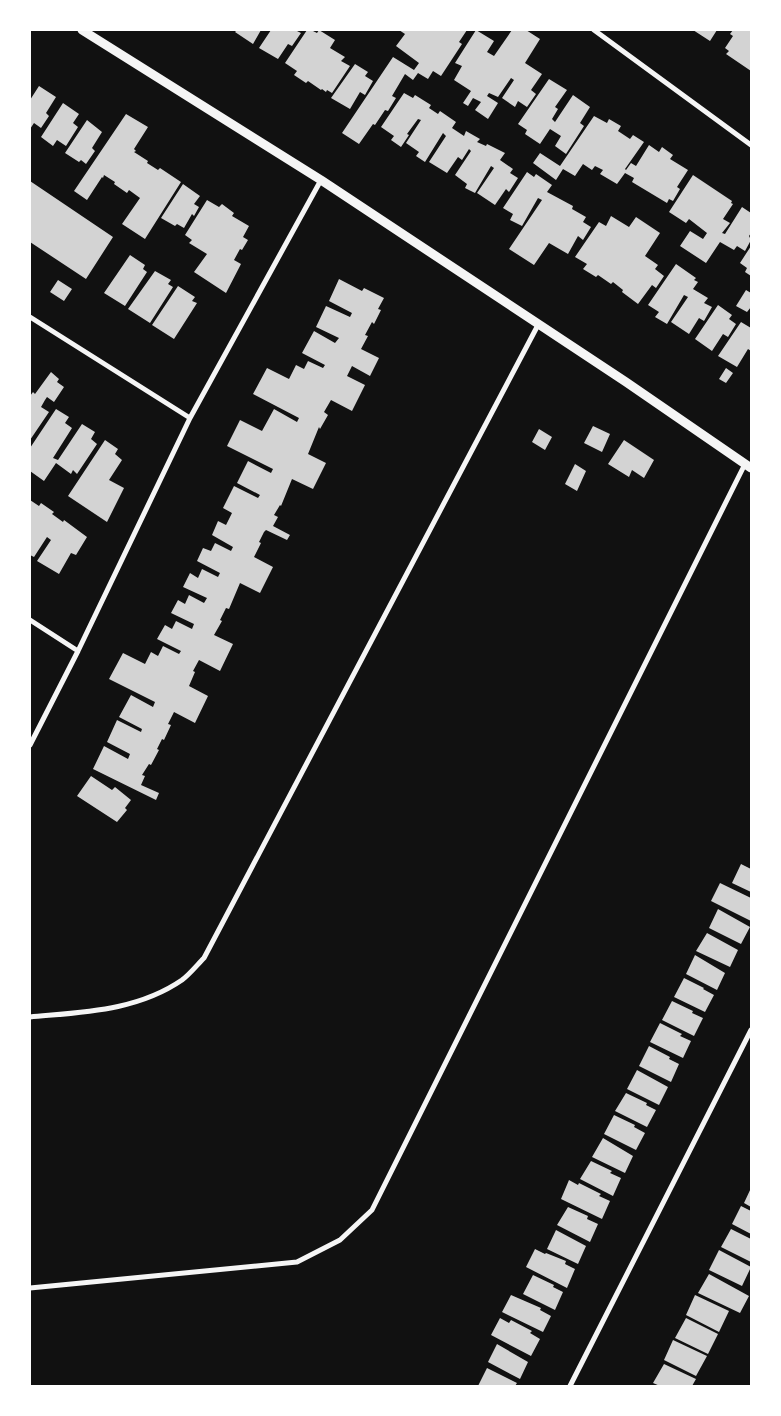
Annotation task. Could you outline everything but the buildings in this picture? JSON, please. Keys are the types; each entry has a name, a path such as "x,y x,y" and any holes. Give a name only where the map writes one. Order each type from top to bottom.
{"street":[{"path":"30,1288 297,1262 340,1240 372,1210 748,466 626,382 321,180 82,30"},
{"path":"594,30 751,145"},
{"path":"30,745 78,651 190,418 321,180"},
{"path":"30,317 190,418"},
{"path":"30,1017 116,1008 152,996 183,979 204,958 538,325"},
{"path":"30,620 78,651"},
{"path":"570,1386 751,1030"}]}
